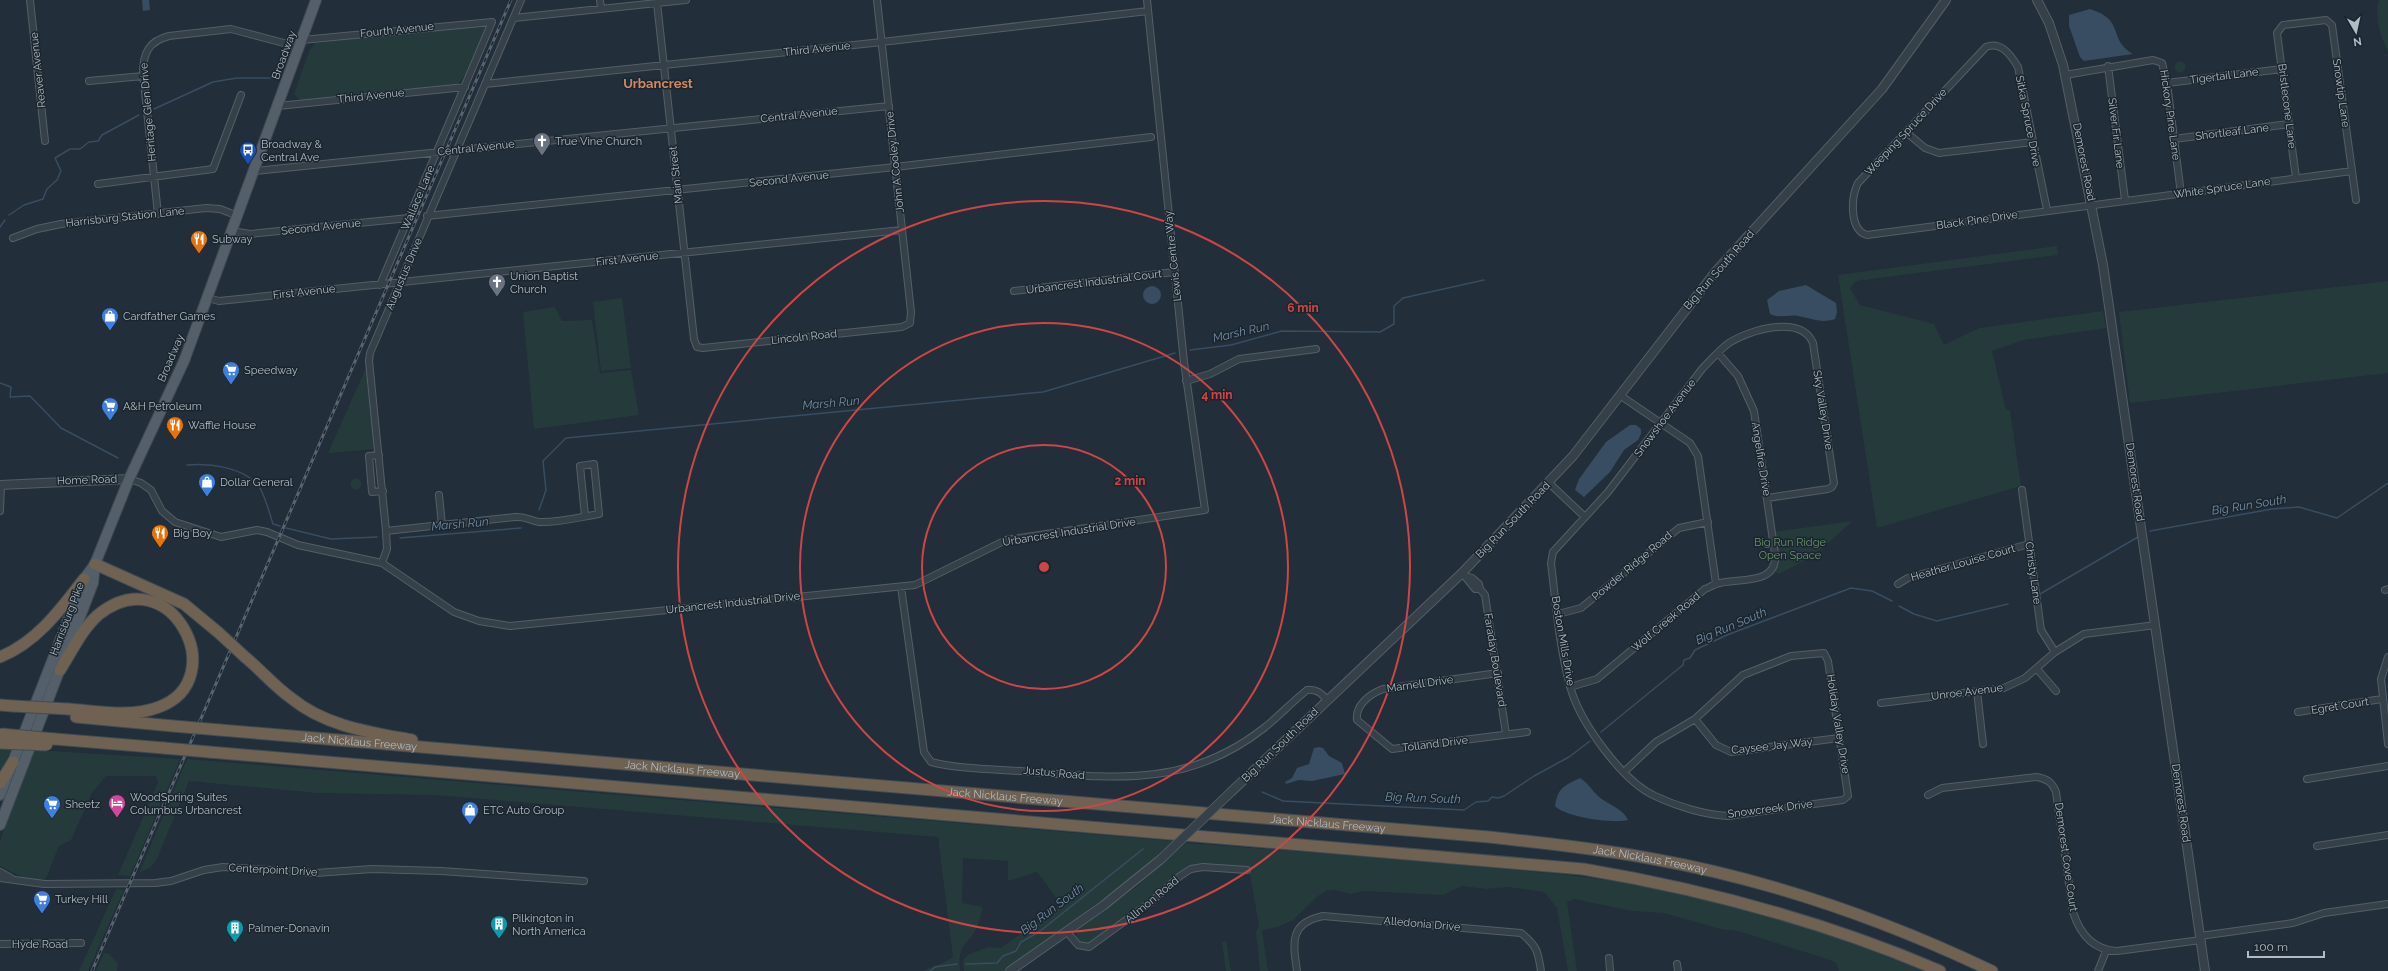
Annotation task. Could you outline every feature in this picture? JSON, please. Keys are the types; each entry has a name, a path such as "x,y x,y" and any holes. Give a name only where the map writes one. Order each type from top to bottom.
{"highway":[{"path":"94,564 179,601 220,633 291,699 311,712 334,722 379,734 503,753"},
{"path":"0,657 34,636 55,616 84,578"},
{"path":"60,670 97,616 111,607 124,602 140,600 155,603 167,609 185,628 190,640 192,663 185,685 177,695 159,707 127,712 67,713"},
{"name":"Jack Nicklaus Freeway","path":"0,705 8,709 67,713 173,726 1489,838 1606,851 1693,867 1790,891 1904,931 1992,971"},
{"name":"Jack Nicklaus Freeway","path":"0,737 54,742 68,740 164,748 1583,869 1681,888 1788,914 1862,939 1940,971"},
{"path":"0,783 12,762"}],"main road":[{"name":"Broadway","path":"94,564 129,479 184,361 255,171 316,0"},
{"name":"Harrisburg Pike","path":"0,795 84,578 94,564"},
{"name":"Harrisburg Pike","path":"0,825 93,583 94,564"}],"street":[{"name":"Reaver Avenue","path":"30,0 45,141"},
{"name":"Augustus Drive","path":"382,563 387,549 386,531 369,361 370,353 401,282 427,216 521,0"},
{"path":"600,0 601,8"},
{"path":"514,18 686,0"},
{"name":"John A Cooley Drive","path":"877,0 911,312 910,323"},
{"name":"Lewis Centre Way","path":"1147,0 1186,381 1205,510"},
{"name":"Big Run South Road","path":"1010,971 1127,888 1161,859 1327,700 1463,574 1573,456 1621,396 1690,302 1716,271 1882,89 1946,0"},
{"name":"Demorest Road","path":"2037,0 2049,23 2065,75 2105,274 2205,971"},
{"name":"Main Street","path":"659,2 670,128 694,339 697,347"},
{"name":"Third Avenue","path":"485,84 882,42 1148,11"},
{"name":"Snowtip Lane","path":"2277,34 2283,25 2321,19 2331,22 2356,200"},
{"name":"Fourth Avenue","path":"301,43 492,22"},
{"name":"Wallace Lane","path":"380,284 492,22"},
{"name":"Heritage Glen Drive","path":"158,214 143,76 143,59 145,52 160,38 231,30 301,43"},
{"name":"Bristlecone Lane","path":"2277,34 2296,178"},
{"name":"Weeping Spruce Drive","path":"1861,233 1856,223 1854,213 1855,189 1858,183 1986,47 1991,45"},
{"name":"Sitka Spruce Drive","path":"1991,45 2003,49 2018,67 2047,210"},
{"name":"Hickory Pine Lane","path":"2065,75 2108,66 2158,60 2164,66 2181,194"},
{"name":"Silver Fir Lane","path":"2108,66 2125,200"},
{"name":"Tigertail Lane","path":"2167,83 2282,69"},
{"path":"89,81 143,76"},
{"name":"Third Avenue","path":"278,106 465,87"},
{"path":"98,184 154,178 213,169 241,95"},
{"name":"Central Avenue","path":"255,171 889,106"},
{"name":"Shortleaf Lane","path":"2174,139 2289,124"},
{"path":"1906,132 1925,148 1939,153 2032,142"},
{"name":"Second Avenue","path":"427,216 895,167 1151,137"},
{"name":"White Spruce Lane","path":"2092,204 2181,194 2352,171"},
{"name":"Black Pine Drive","path":"1861,233 1867,235 2092,204"},
{"name":"Harrisburg Station Lane","path":"13,238 51,226 213,208 238,216"},
{"name":"Second Avenue","path":"232,231 250,234 409,218"},
{"name":"First Avenue","path":"208,298 218,301 902,230"},
{"name":"Urbancrest Industrial Court","path":"1014,292 1174,272"},
{"name":"Lincoln Road","path":"697,347 703,348 902,327 910,323"},
{"name":"Snowshoe Avenue","path":"1551,560 1555,549 1608,492 1662,424 1702,369 1718,353 1737,339 1762,330 1790,326 1798,327 1808,334"},
{"name":"Sky Valley Drive","path":"1767,498 1832,487 1833,478 1813,343 1808,334"},
{"path":"1186,381 1210,374 1239,359 1316,349"},
{"name":"Angelfire Drive","path":"1718,353 1738,376 1750,400 1767,498 1775,559 1769,573"},
{"path":"1621,396 1690,443 1698,456 1716,584"},
{"path":"379,455 368,456 372,492 382,491"},
{"path":"386,531 526,516 538,522 585,516 599,514 594,464 580,466 585,516"},
{"name":"Home Road","path":"1,485 109,478 129,479 141,483 151,490 162,511 175,522 220,538 257,530 270,533"},
{"path":"1549,483 1585,517"},
{"path":"0,511 1,485"},
{"name":"Christy Lane","path":"2022,490 2041,630 2055,652"},
{"path":"439,495 442,525"},
{"name":"Urbancrest Industrial Drive","path":"270,533 302,546 347,554 382,563 454,612 480,621 504,625 901,587 925,582 1006,540 1205,510"},
{"name":"Powder Ridge Road","path":"1558,614 1581,608 1679,528 1708,522"},
{"name":"Heather Louise Court","path":"1898,584 1908,578 2029,544"},
{"name":"Boston Mills Drive","path":"1551,560 1570,688 1597,740"},
{"name":"Wolf Creek Road","path":"1570,688 1597,679 1696,595 1716,584 1762,577 1769,573"},
{"name":"Faraday Boulevard","path":"1463,574 1480,584 1480,589 1485,595 1498,673 1506,734"},
{"name":"Justus Road","path":"901,587 924,752 927,758 936,763 1105,778 1160,774 1201,763 1222,754 1264,728 1307,690 1314,689 1320,692 1327,700"},
{"name":"Unroe Avenue","path":"1881,703 2012,686 2037,669 2055,652 2076,638 2090,633 2156,625"},
{"name":"Holiday Valley Drive","path":"1695,719 1743,675 1791,656 1824,653 1828,661 1848,796"},
{"path":"2388,657 2381,679 2388,744"},
{"path":"2037,669 2056,691"},
{"name":"Marnell Drive","path":"1356,717 1357,710 1370,695 1383,689 1498,673"},
{"path":"1977,691 1983,744"},
{"name":"Egret Court","path":"2298,712 2382,699"},
{"name":"Tolland Drive","path":"1356,717 1358,722 1392,749 1527,732"},
{"path":"1625,771 1656,742 1695,719"},
{"name":"Caysee Jay Way","path":"1695,719 1716,745 1731,752 1839,738"},
{"name":"Snowcreek Drive","path":"1597,740 1625,771 1654,796 1720,815 1842,800 1848,796"},
{"path":"2307,779 2388,766"},
{"name":"Demorest Cove Court","path":"1928,795 1942,788 2037,777 2046,778 2052,784 2056,792 2073,912 2077,925 2086,938 2106,951"},
{"path":"2317,846 2388,835"},
{"name":"Centerpoint Drive","path":"0,872 23,883 52,885 171,882 204,870 223,867 316,873 356,869 441,871 584,881"},
{"name":"Allmon Road","path":"1067,932 1078,945 1088,947 1143,909 1180,876 1192,869 1203,867 1247,870"},
{"name":"Centerpoint Drive","path":"0,878 12,879"},
{"path":"2098,971 2106,951 2126,950 2293,923 2324,913 2388,904"},
{"name":"Alledonia Drive","path":"1297,971 1294,939 1300,926 1309,918 1323,916 1521,933 1534,943 1538,954 1541,971"},
{"name":"Hyde Road","path":"0,944 81,944"},
{"path":"1609,958 1610,971"}],"green space":[{"path":"2379,0 2388,0 2388,51 2379,26 2377,13"},
{"path":"481,25 486,28 465,75 457,84 300,100 294,94 309,52 315,43"},
{"path":"2180,61 2184,63 2186,67 2184,71 2180,73 2176,71 2174,67 2176,63"},
{"path":"2057,246 2058,255 1856,281 1850,288 1860,305 1934,324 1944,345 1979,328 2103,311 2106,328 2023,340 1992,351 2006,410 2010,410 2021,486 1877,528 1838,275"},
{"path":"2388,281 2388,373 2130,403 2119,312"},
{"path":"622,298 631,368 601,371 593,302"},
{"path":"555,307 562,321 592,320 600,373 631,370 639,415 534,429 523,312"},
{"path":"366,368 375,449 328,453"},
{"path":"356,478 360,480 362,484 360,488 356,490 352,488 350,484 352,480"},
{"name":"Big Run Ridge Open Space","path":"1853,521 1813,556 1779,574 1772,569 1772,532"},
{"path":"0,748 12,749 0,773"},
{"path":"34,750 180,759 130,876 118,875 158,783 156,776 106,776 92,793 71,840 59,846 45,881 24,878 0,866 0,841"},
{"path":"187,759 1173,841 1129,880 1005,971 964,971 963,960 968,955 988,947 1001,948 1062,905 1037,872 1008,881 1008,861 963,858 962,903 983,907 979,923 962,949 960,957 960,971 924,971 953,957 938,837 435,795 318,793 189,781 156,861 151,867 139,873"},
{"path":"1185,843 1472,866 1630,884 1705,899 1742,909 1815,931 1923,971 1839,971 1836,963 1827,959 1738,931 1720,929 1664,913 1632,911 1574,899 1567,902 1577,971 1568,971 1557,908 1544,892 1508,887 1486,889 1462,886 1443,895 1364,891 1350,894 1335,890 1326,891 1318,896 1293,920 1278,927 1262,930 1268,971 1260,971 1256,932 1259,926 1249,869 1195,866 1089,944 1081,944 1076,939 1077,930 1136,887"},
{"path":"116,889 124,890 88,971 79,971"},
{"path":"1226,941 1231,971 1226,971 1222,942"},
{"path":"104,953 108,953 118,963 117,971 96,971"}],"water":[{"path":"142,0 149,0 150,10 143,11"},
{"path":"2090,9 2101,13 2113,24 2120,42 2133,54 2084,61 2080,57 2069,26 2069,15"},
{"path":"1806,285 1836,303 1837,312 1835,319 1820,321 1798,316 1777,316 1770,314 1767,300 1779,291"},
{"path":"1148,286 1156,286 1161,291 1159,302 1156,304 1148,304 1143,299 1143,291"},
{"path":"1630,425 1636,425 1641,429 1641,434 1638,440 1624,450 1610,472 1584,497 1575,490 1579,479 1606,442"},
{"path":"1314,748 1323,748 1329,756 1342,763 1345,774 1312,781 1299,780 1286,784 1285,782 1292,778 1297,768 1309,764"},
{"path":"1580,778 1598,796 1623,813 1628,820 1612,821 1590,819 1560,810 1555,806 1556,800 1562,788"}],"waterway":[{"path":"154,109 213,82 237,78 271,78"},
{"path":"9,215 24,205 43,199 47,189 57,180 61,171 55,158 70,149 80,149 89,142 98,141 102,135 139,115"},
{"path":"0,227 5,220"},
{"name":"Marsh Run","path":"1190,350 1231,345 1282,331 1380,332 1394,324 1394,306 1403,298 1484,280"},
{"name":"Marsh Run","path":"539,510 546,490 543,461 566,438 1043,392 1175,353"},
{"name":"Marsh Run","path":"0,383 11,387 10,397 30,396 61,428 118,458"},
{"name":"Marsh Run","path":"187,465 225,467 250,478 260,487 273,524 280,526"},
{"name":"Big Run South","path":"2150,531 2272,509 2299,507 2337,518 2388,483"},
{"name":"Marsh Run","path":"286,528 331,539 377,537"},
{"name":"Marsh Run","path":"400,538 521,528"},
{"name":"Big Run South","path":"2040,594 2138,537"},
{"name":"Big Run South","path":"1601,732 1683,665 1684,660 1690,658 1695,650 1727,635 1851,588 1872,591 1892,601"},
{"name":"Big Run South","path":"1899,606 1914,614 1937,621 2008,604"},
{"name":"Big Run South","path":"1262,792 1283,801 1464,810 1476,802 1488,801 1492,797 1498,798 1504,796 1534,776 1569,757 1590,741"},
{"name":"Big Run South","path":"966,964 997,963 1003,956 1016,951 1021,942 1039,932 1143,849"},
{"name":"Big Run South","path":"930,971 935,967 957,964"}],"railway":[{"path":"92,971 511,0"}],"place":[{"name":"True Vine Church","path":"542,156"},
{"name":"Broadway & Central Ave","path":"248,165"},
{"name":"Subway","path":"199,254"},
{"name":"Union Baptist Church","path":"497,297"},
{"name":"Cardfather Games","path":"110,331"},
{"name":"Speedway","path":"231,385"},
{"name":"A&H Petroleum","path":"110,421"},
{"name":"Waffle House","path":"175,440"},
{"name":"Dollar General","path":"207,497"},
{"name":"Big Boy","path":"160,548"},
{"name":"WoodSpring Suites Columbus Urbancrest","path":"117,818"},
{"name":"Sheetz","path":"52,819"},
{"name":"ETC Auto Group","path":"470,825"},
{"name":"Turkey Hill","path":"42,914"},
{"name":"Pilkington in North America","path":"499,939"},
{"name":"Palmer-Donavin","path":"235,943"}],"district":[{"name":"Urbancrest","path":"658,83"}]}
